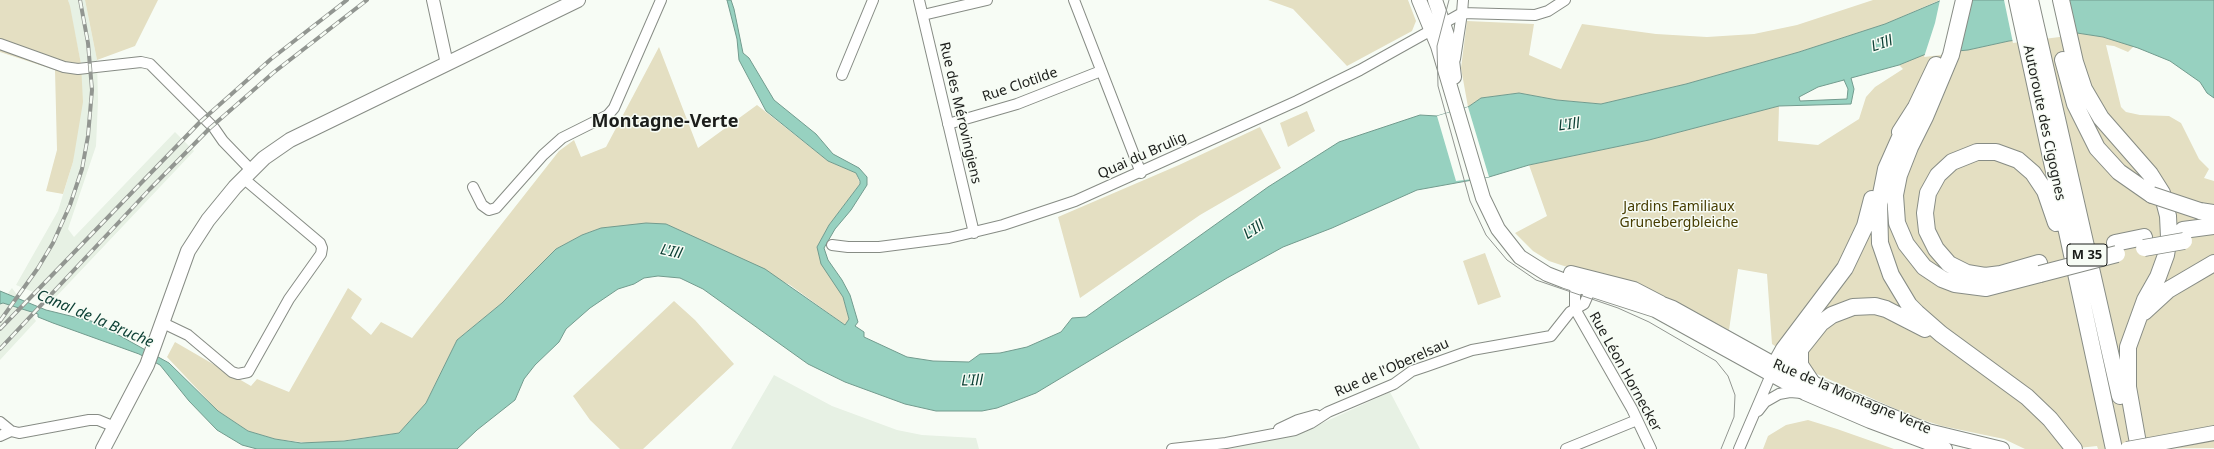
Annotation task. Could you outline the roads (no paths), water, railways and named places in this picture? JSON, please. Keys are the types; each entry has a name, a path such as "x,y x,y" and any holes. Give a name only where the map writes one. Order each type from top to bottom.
{"highway":[{"path":"1776,369 1780,355 1845,268 1853,255 1865,226 1882,164 1892,144 1935,82 1955,0"},
{"path":"1964,0 1957,36 1935,82 1896,186 1895,214 1906,244 1914,257 1932,274 1966,287 1995,287 2040,269 2144,242 2184,235 2214,226"},
{"name":"Autoroute des Cigognes","path":"2017,0 2036,60"},
{"name":"Autoroute des Cigognes","path":"2030,0 2036,60 2070,247"},
{"path":"2050,0 2069,61 2094,108 2150,174 2162,193 2166,205 2169,237 2166,255 2158,277 2145,300 2134,329 2128,347 2126,365 2128,387 2144,447"},
{"path":"2061,0 2075,104 2097,148 2119,172 2152,195 2207,212"},
{"name":"M 35","path":"2036,60 2133,449"},
{"path":"1906,124 1886,169 1880,195 1879,229 1884,255 1894,279 1910,305 1936,330 2005,380 2039,408 2057,427 2074,449"},
{"path":"2040,269 1985,276 1958,269 1943,257 1931,241 1924,213 1928,193 1944,168 1958,158 1977,152 1996,152 2018,160 2026,165 2040,182 2050,204 2059,233 2070,247"},
{"path":"2184,235 2214,236"},
{"name":"M 35","path":"2070,247 2114,449"},
{"path":"2140,316 2168,290 2214,263"},
{"path":"2191,276 2214,269"},
{"path":"1776,369 1790,362 1821,323 1832,315 1853,307 1875,306 1910,320 1976,360"},
{"path":"1800,350 1800,365 1808,388"}],"main road":[{"path":"103,449 147,365 179,272 188,251 204,225 247,174 268,154 290,140 578,0"},
{"path":"1419,0 1450,44 1455,107"},
{"path":"1435,0 1438,26 1455,107 1483,198 1492,218 1509,244 1528,263 1547,274 1588,283 1634,289 1673,308 1706,332"},
{"path":"1588,283 1706,332"},
{"name":"Rue de la Montagne Verte","path":"1706,332 1870,421 1945,449"},
{"name":"Rue de la Montagne Verte","path":"1808,388 1928,431 2002,449"},
{"path":"2127,449 2214,433"}],"street":[{"path":"433,0 447,64"},
{"path":"473,187 482,205 489,210 496,208 543,155 562,138 608,115 614,108 661,0"},
{"path":"842,75 873,0"},
{"name":"Rue des Mérovingiens","path":"919,0 974,233"},
{"path":"923,15 987,0"},
{"path":"1074,0 1141,173"},
{"path":"1453,72 1463,0"},
{"path":"1438,26 1462,13 1535,15 1548,11 1565,0"},
{"name":"Quai du Brulig","path":"832,245 848,247 879,247 928,242 974,233 1047,212 1141,173 1297,101 1438,26"},
{"path":"0,44 64,67 78,69 141,62 150,64 214,128 247,174 320,243 322,248 321,254 289,299 251,369 242,374 227,368 188,335 163,322"},
{"name":"Rue Clotilde","path":"948,124 1016,104 1101,71"},
{"path":"1577,308 1575,292 1588,283"},
{"name":"Rue de l'Oberelsau","path":"1172,449 1226,443 1265,435 1298,420 1328,412 1394,384 1416,370 1461,353 1551,336 1570,312 1577,308"},
{"name":"Rue Léon Hornecker","path":"1577,308 1638,420 1651,449"},
{"path":"1739,449 1776,369"},
{"path":"1752,419 1772,397 1784,392 1808,388"},
{"path":"0,422 11,431 19,433 93,420 115,427"},
{"path":"1566,449 1638,420"},
{"path":"0,436 11,431"}],"water":[{"name":"L'Ill","path":"727,0 731,0 734,9 743,53 749,58 774,100 816,134 833,154 859,168 867,177 867,185 851,210 835,229 824,248 828,260 842,280 850,295 858,322 855,326 864,332 864,337 907,357 933,361 969,362 980,354 1000,353 1027,347 1061,332 1072,318 1086,317 1268,187 1339,142 1420,115 1437,116 1468,107 1481,98 1519,93 1557,100 1601,104 1686,84 1799,52 1885,24 1942,0 2214,0 2214,98 2207,93 2200,82 2170,61 2138,48 2103,37 2077,33 2009,41 1968,50 1926,54 1899,65 1851,78 1854,89 1851,104 1779,106 1649,140 1529,165 1489,177 1417,190 1332,228 1283,247 1227,278 1036,393 997,408 982,411 936,411 905,404 845,382 808,364 703,289 680,278 658,276 644,278 634,284 618,289 590,308 566,329 559,342 535,365 524,379 515,400 477,430 457,449 257,449 242,445 217,430 189,401 160,365 139,354 38,317 38,314 3,303 0,304 0,291 46,310 95,322 169,363 218,411 248,431 275,439 301,443 344,441 399,433 426,403 457,340 502,303 556,249 582,235 601,228 646,223 666,224 765,269 845,325 849,319 843,297 821,264 817,247 829,225 860,184 860,181 856,173 828,161 766,111 739,60 737,39","holes":["1844,80 1848,89 1847,99 1800,101 1799,97 1818,87"]}],"tram line":[{"path":"1449,0 1437,46 1438,86 1470,201 1486,235 1507,260 1536,280 1618,308 1649,322 1716,361 1728,376 1735,395 1734,417 1721,449"}],"railway":[{"path":"0,321 38,268 53,243 70,205 82,169 88,136 92,90 88,43 80,0"},
{"path":"0,329 200,122 271,59 347,0"},
{"path":"0,349 150,189 210,128 273,73 367,0"}],"district":[{"name":"Montagne-Verte","path":"665,122"}],"park label":[{"name":"Jardins Familiaux Grunebergbleiche","path":"1679,216"}],"water label":[{"name":"Canal de la Bruche","path":"95,319"}]}
